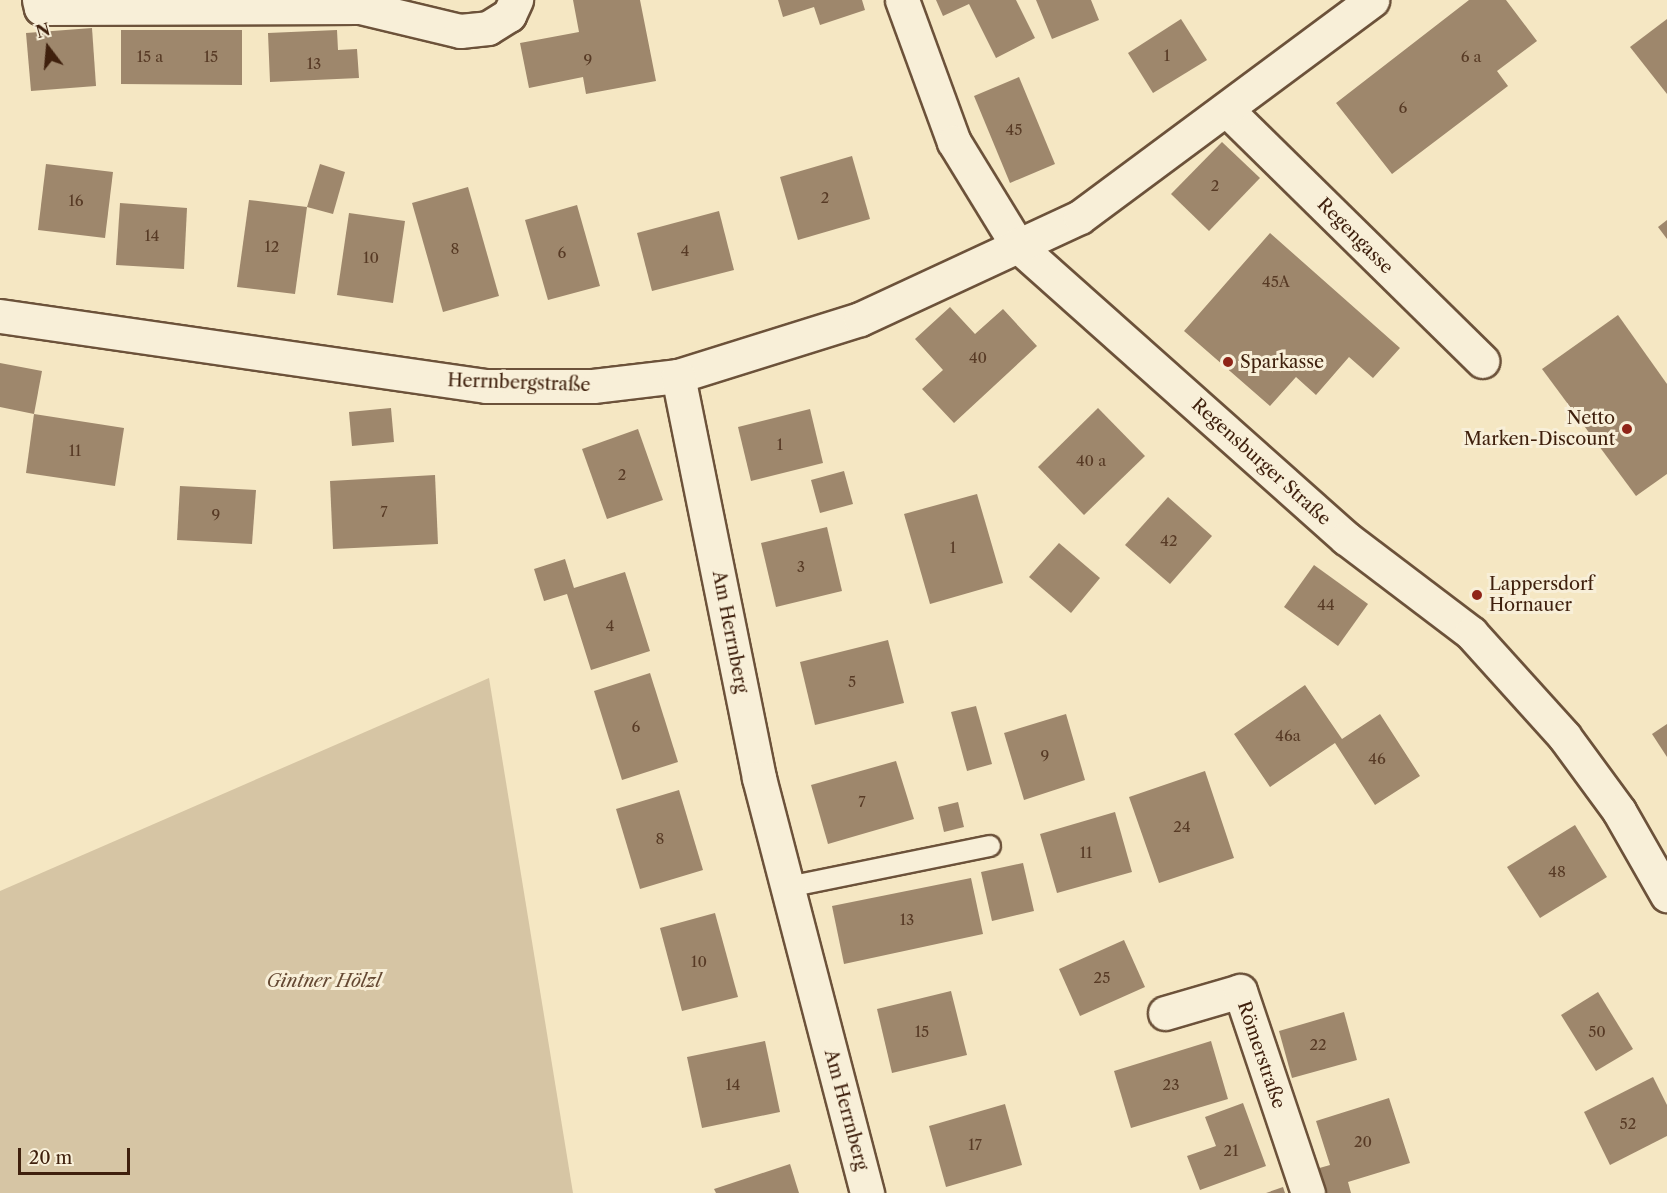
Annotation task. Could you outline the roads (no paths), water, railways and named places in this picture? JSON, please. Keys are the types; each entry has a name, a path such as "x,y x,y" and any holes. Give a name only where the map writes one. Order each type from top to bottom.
{"street":[{"path":"39,0 40,8 360,7 460,31 488,28 509,15 516,0"},
{"name":"Regensburger Straße","path":"902,0 954,142 1017,245 1346,538 1470,633 1564,736 1619,812 1667,895"},
{"path":"1017,245 1080,217 1227,110 1372,0"},
{"name":"Regengasse","path":"1227,110 1482,361"},
{"name":"Herrnbergstraße","path":"0,316 486,386 593,386 678,376 860,319 1017,245"},
{"name":"Am Herrnberg","path":"678,376 759,778 867,1193"},
{"name":"Römerstraße","path":"1165,1013 1240,991 1308,1193"}],"lane":[{"path":"788,887 990,846"}],"place":[{"name":"Sparkasse","path":"1228,362"},
{"name":"Netto Marken-Discount","path":"1627,429"},
{"name":"Lappersdorf Hornauer","path":"1477,595"}],"park label":[{"name":"Gintner Hölzl","path":"324,981"}]}
